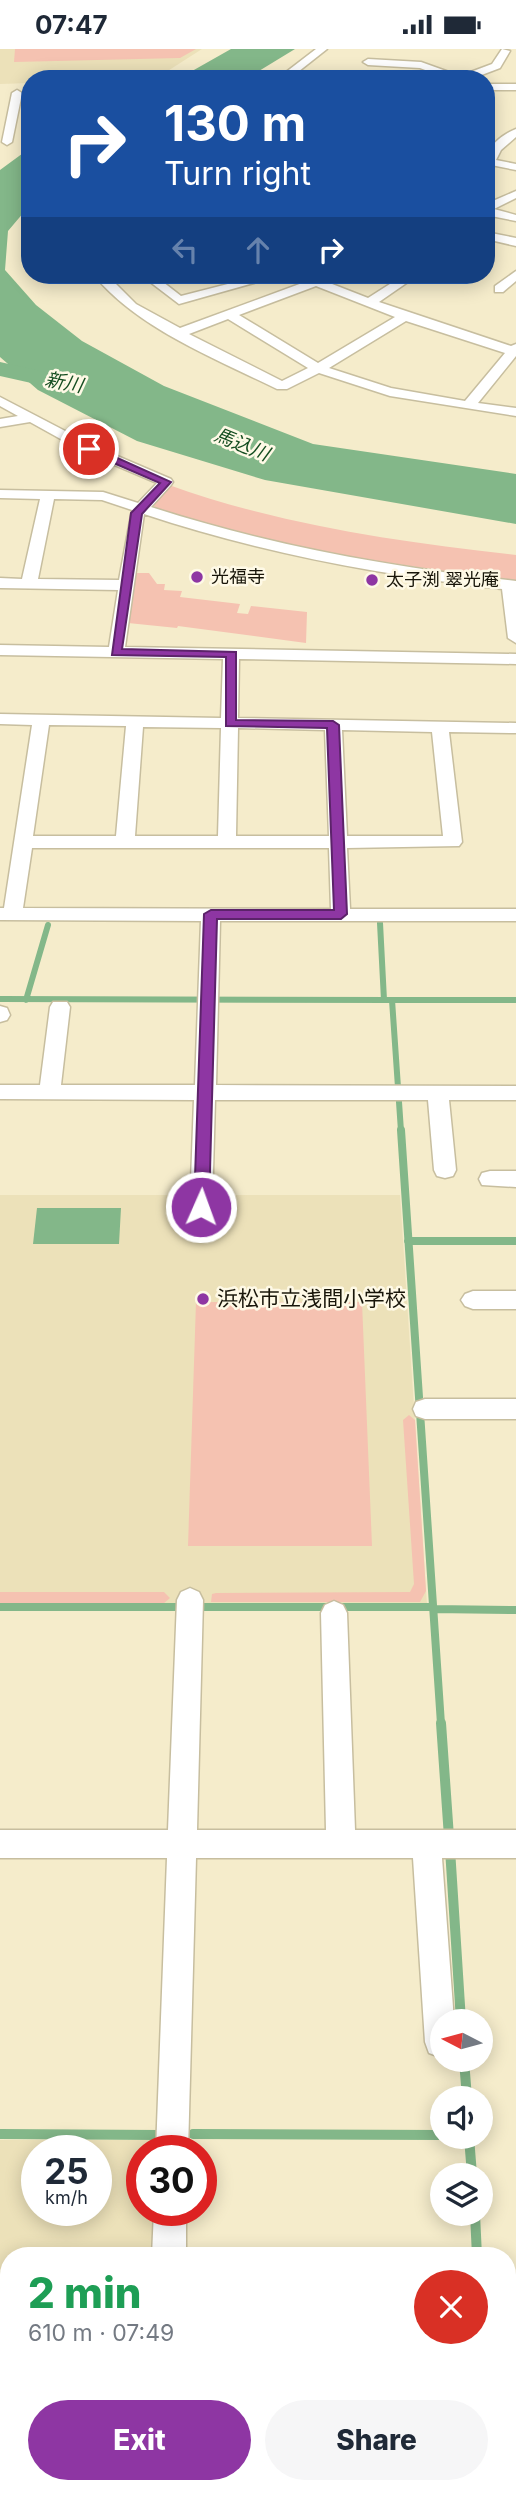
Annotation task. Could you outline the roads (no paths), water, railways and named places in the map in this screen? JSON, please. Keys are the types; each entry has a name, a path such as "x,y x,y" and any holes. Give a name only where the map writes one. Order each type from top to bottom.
{"street":[{"path":"294,70 322,49"},
{"path":"373,49 368,66 421,65 435,70"},
{"path":"493,50 510,51"},
{"path":"485,70 496,66 510,51"},
{"path":"495,89 516,89"},
{"path":"4,142 16,125 11,91 21,91"},
{"path":"495,149 516,132"},
{"path":"0,152 18,142 4,142"},
{"path":"495,162 516,167"},
{"path":"495,206 516,195"},
{"path":"495,212 516,218"},
{"path":"495,237 516,242"},
{"path":"499,289 516,275"},
{"path":"109,284 132,307 218,355 282,386 319,368 405,316"},
{"path":"159,284 179,300 244,284"},
{"path":"228,284 233,287"},
{"path":"182,333 311,284"},
{"path":"321,284 405,316 514,350 468,406"},
{"path":"370,302 398,284"},
{"path":"231,315 319,368 377,387 468,406 516,412"},
{"path":"0,401 101,455 166,482 136,513 116,652"},
{"path":"0,423 32,418"},
{"path":"0,494 103,496 224,535 314,557 411,574 512,586 516,638"},
{"path":"29,583 48,494"},
{"path":"0,583 126,585"},
{"path":"0,650 516,659"},
{"path":"227,842 232,654"},
{"path":"0,719 516,728"},
{"path":"41,720 23,842 6,914 516,915"},
{"path":"125,842 135,722"},
{"path":"333,725 341,914"},
{"path":"23,842 453,842 440,727"},
{"path":"201,1207 211,914"},
{"path":"50,1092 60,1007"},
{"path":"0,1092 516,1093"},
{"path":"438,1093 445,1170"},
{"path":"490,1178 516,1179"},
{"path":"473,1300 516,1300"},
{"path":"425,1409 516,1409"},
{"path":"173,2135 190,1600"},
{"path":"334,1613 341,1845"},
{"path":"0,1844 516,1844"},
{"path":"440,2009 442,1845"},
{"path":"169,2247 170,2226"}],"water":[{"path":"231,49 295,49 261,70 194,70"},
{"name":"馬込川","path":"21,155 21,216 8,231 5,270 36,305 82,341 164,386 313,444 516,474 516,524 265,480 137,441 38,390 0,357 0,170"},
{"path":"37,1208 121,1208 119,1244 33,1244"}],"waterway":[{"name":"新川","path":"0,369 76,386"},
{"path":"380,923 384,1000"},
{"path":"26,999 48,925"},
{"path":"0,999 26,999"},
{"path":"26,999 384,1000"},
{"path":"384,1000 392,1000"},
{"path":"392,1000 516,1000"},
{"path":"392,1000 401,1131"},
{"path":"401,1130 408,1241"},
{"path":"408,1241 516,1241"},
{"path":"408,1241 433,1609"},
{"path":"0,1607 179,1607"},
{"path":"200,1607 433,1607"},
{"path":"433,1609 516,1610"},
{"path":"433,1609 441,1724"},
{"path":"441,1723 449,1837"},
{"path":"450,1849 460,2009"},
{"path":"465,2072 466,2086"},
{"path":"0,2134 160,2135"},
{"path":"193,2134 430,2135"},
{"path":"470,2149 471,2163"},
{"path":"476,2226 477,2247"}],"place":[{"name":"光福寺","path":"197,577"},
{"name":"太子渕 翠光庵","path":"372,580"},
{"name":"浜松市立浅間小学校","path":"203,1299"}]}
